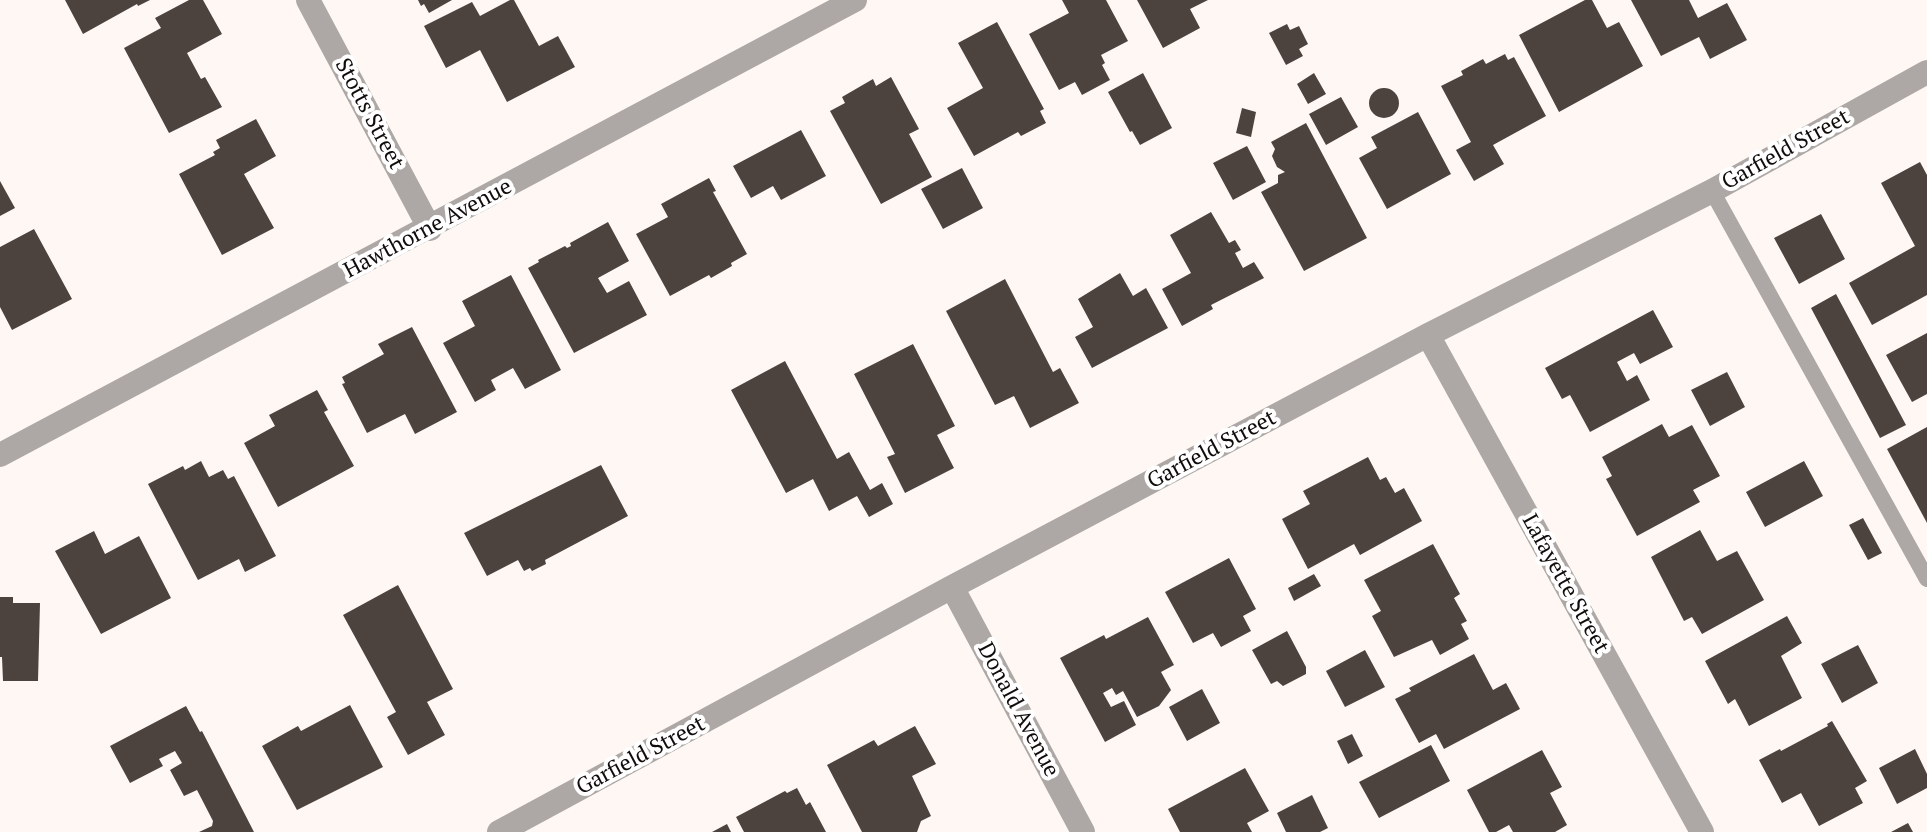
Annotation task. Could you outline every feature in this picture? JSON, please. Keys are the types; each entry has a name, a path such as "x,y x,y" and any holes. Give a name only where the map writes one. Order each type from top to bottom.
{"street":[{"name":"Stotts Street","path":"308,0 430,229"},
{"name":"Hawthorne Avenue","path":"0,455 430,229 855,0"},
{"name":"Garfield Street","path":"499,832 1428,335 1712,191 1927,72"},
{"name":"Lafayette Street","path":"1428,335 1702,832"},
{"name":"Donald Avenue","path":"952,587 1083,832"}],"lane":[{"path":"1712,191 1927,579"}],"building":[{"path":"65,0 150,0 83,34"},
{"path":"189,0 203,0 222,34 187,53 222,107 169,133 124,48 161,28 155,18"},
{"path":"418,0 452,0 429,13"},
{"path":"514,0 539,46 558,36 575,67 507,102 480,50 446,68 424,26 472,2 480,16"},
{"path":"1062,0 1106,0 1128,41 1101,55 1105,63 1102,65 1110,80 1082,95 1075,82 1059,90 1029,34 1069,13"},
{"path":"1137,0 1208,0 1190,9 1200,28 1163,48"},
{"path":"1585,0 1592,0 1607,28 1619,22 1643,66 1559,112 1519,35"},
{"path":"1631,0 1689,0 1698,18 1727,3 1747,40 1710,59 1699,37 1661,56"},
{"path":"997,22 1044,109 1040,111 1046,123 1021,136 1018,132 974,156 947,108 983,88 958,43"},
{"path":"1287,24 1290,30 1299,26 1308,44 1299,49 1303,56 1286,65 1269,33"},
{"path":"1505,54 1508,60 1514,57 1546,116 1493,145 1504,164 1474,181 1456,150 1471,142 1441,86 1463,75 1461,71 1483,59 1486,64"},
{"path":"1143,73 1172,128 1140,145 1108,92"},
{"path":"1314,73 1326,94 1308,104 1297,84"},
{"path":"891,77 919,129 909,134 932,177 881,204 830,111 845,103 842,97 873,79 876,86"},
{"path":"1384,88 1390,89 1398,97 1398,109 1390,117 1384,118 1378,117 1370,109 1369,103 1370,97 1378,89"},
{"path":"1341,97 1358,127 1326,145 1309,114"},
{"path":"1242,108 1256,112 1251,137 1236,133"},
{"path":"1418,112 1451,174 1387,209 1359,158 1377,148 1371,137"},
{"path":"256,119 276,156 244,174 274,228 222,255 179,174 215,155 213,152 220,148 216,140"},
{"path":"1306,123 1367,238 1304,271 1261,192 1278,183 1278,175 1285,172 1277,167 1271,142"},
{"path":"801,130 826,176 781,200 773,186 751,198 733,166"},
{"path":"1247,146 1266,182 1233,200 1213,163"},
{"path":"1920,162 1927,175 1927,295 1872,325 1849,283 1915,246 1881,183"},
{"path":"962,168 983,208 943,229 921,189"},
{"path":"709,178 716,191 713,192 747,254 711,278 709,275 670,296 636,234 668,217 661,204"},
{"path":"0,181 15,208 0,216"},
{"path":"1211,212 1229,243 1235,240 1241,250 1235,253 1243,268 1254,262 1264,278 1211,305 1213,309 1182,326 1162,289 1191,273 1170,235"},
{"path":"1821,214 1845,259 1799,284 1774,238"},
{"path":"608,222 629,261 598,278 607,293 629,281 647,315 574,353 528,268"},
{"path":"34,229 72,299 12,330 0,307 0,247"},
{"path":"1120,273 1133,296 1146,288 1168,328 1092,368 1075,337 1093,327 1078,299"},
{"path":"511,275 561,370 525,389 513,368 491,380 496,390 475,402 443,343 475,326 462,301"},
{"path":"1005,279 1053,372 1060,368 1079,403 1030,428 1014,396 995,405 946,311"},
{"path":"1836,294 1906,425 1880,438 1811,308"},
{"path":"1653,310 1673,347 1640,364 1634,353 1617,362 1627,381 1637,375 1650,400 1590,432 1570,395 1562,399 1545,368"},
{"path":"412,327 457,412 415,434 405,414 367,433 342,384 345,383 342,377 384,354 378,344"},
{"path":"1927,333 1927,394 1912,402 1886,355"},
{"path":"913,344 955,426 937,435 954,468 905,493 887,457 895,454 854,374"},
{"path":"785,361 837,459 849,452 870,490 882,483 893,504 869,517 857,496 829,511 813,479 786,493 731,390"},
{"path":"1727,372 1745,407 1710,426 1691,390"},
{"path":"317,390 328,410 324,412 354,466 278,507 244,443 275,426 269,415"},
{"path":"1662,424 1669,437 1692,425 1720,476 1693,490 1700,502 1637,536 1606,479 1612,476 1602,457"},
{"path":"1927,427 1927,523 1887,449"},
{"path":"1368,457 1380,480 1386,477 1395,493 1404,488 1422,521 1360,555 1354,544 1308,569 1282,519 1310,504 1303,491"},
{"path":"201,461 209,477 223,470 228,479 234,476 276,556 245,572 239,559 198,580 148,484 183,466 185,470"},
{"path":"1804,461 1823,496 1765,527 1746,492"},
{"path":"601,465 628,516 545,560 546,564 532,571 530,568 524,571 518,560 487,576 464,533"},
{"path":"1863,518 1882,553 1868,560 1849,525"},
{"path":"1700,530 1717,561 1737,551 1764,600 1702,634 1692,617 1684,621 1651,557"},
{"path":"94,531 105,554 139,536 171,598 101,634 55,551"},
{"path":"1433,544 1460,594 1454,598 1467,621 1461,624 1469,639 1440,655 1432,640 1394,657 1372,616 1381,611 1364,580"},
{"path":"1229,558 1256,609 1243,616 1251,631 1221,647 1213,633 1193,643 1165,592"},
{"path":"1314,574 1321,586 1294,601 1288,588"},
{"path":"398,585 453,689 427,702 445,735 408,755 387,717 396,712 343,615"},
{"path":"0,597 13,597 13,603 40,603 38,681 3,681"},
{"path":"1787,616 1802,643 1781,656 1802,698 1749,726 1735,699 1728,704 1705,661"},
{"path":"1148,617 1174,665 1161,672 1171,690 1159,706 1137,717 1123,691 1116,695 1112,688 1103,693 1111,707 1124,701 1136,725 1105,742 1060,658"},
{"path":"1287,631 1306,667 1306,674 1283,686 1277,681 1271,684 1252,650"},
{"path":"1858,645 1878,683 1842,703 1821,664"},
{"path":"1365,650 1385,687 1345,707 1326,671"},
{"path":"1474,654 1493,690 1506,683 1520,709 1444,749 1436,734 1419,743 1395,699 1411,691 1409,688"},
{"path":"1202,689 1220,723 1187,741 1169,707"},
{"path":"350,705 383,767 297,810 262,746 298,726 301,731"},
{"path":"186,706 254,832 199,832 212,826 213,821 197,790 184,796 170,770 182,763 175,751 159,759 163,766 130,783 110,746"},
{"path":"1832,721 1867,781 1855,788 1863,803 1819,826 1801,793 1782,803 1759,760 1828,726"},
{"path":"915,726 936,764 912,776 931,816 921,821 917,832 862,832 827,765 874,740 878,746"},
{"path":"1352,734 1363,756 1348,764 1337,741"},
{"path":"1431,745 1450,781 1379,818 1359,782"},
{"path":"1915,749 1927,774 1927,788 1897,804 1879,768"},
{"path":"1542,750 1562,787 1550,793 1567,825 1555,832 1513,832 1509,825 1489,832 1467,790"},
{"path":"1245,768 1269,811 1247,823 1252,832 1180,832 1168,809"},
{"path":"797,788 806,805 810,802 826,832 744,832 736,817 785,791 787,793"},
{"path":"1312,795 1328,828 1320,832 1286,832 1277,813"},
{"path":"1908,823 1913,832 1891,832"},
{"path":"727,824 731,832 712,832"}]}
